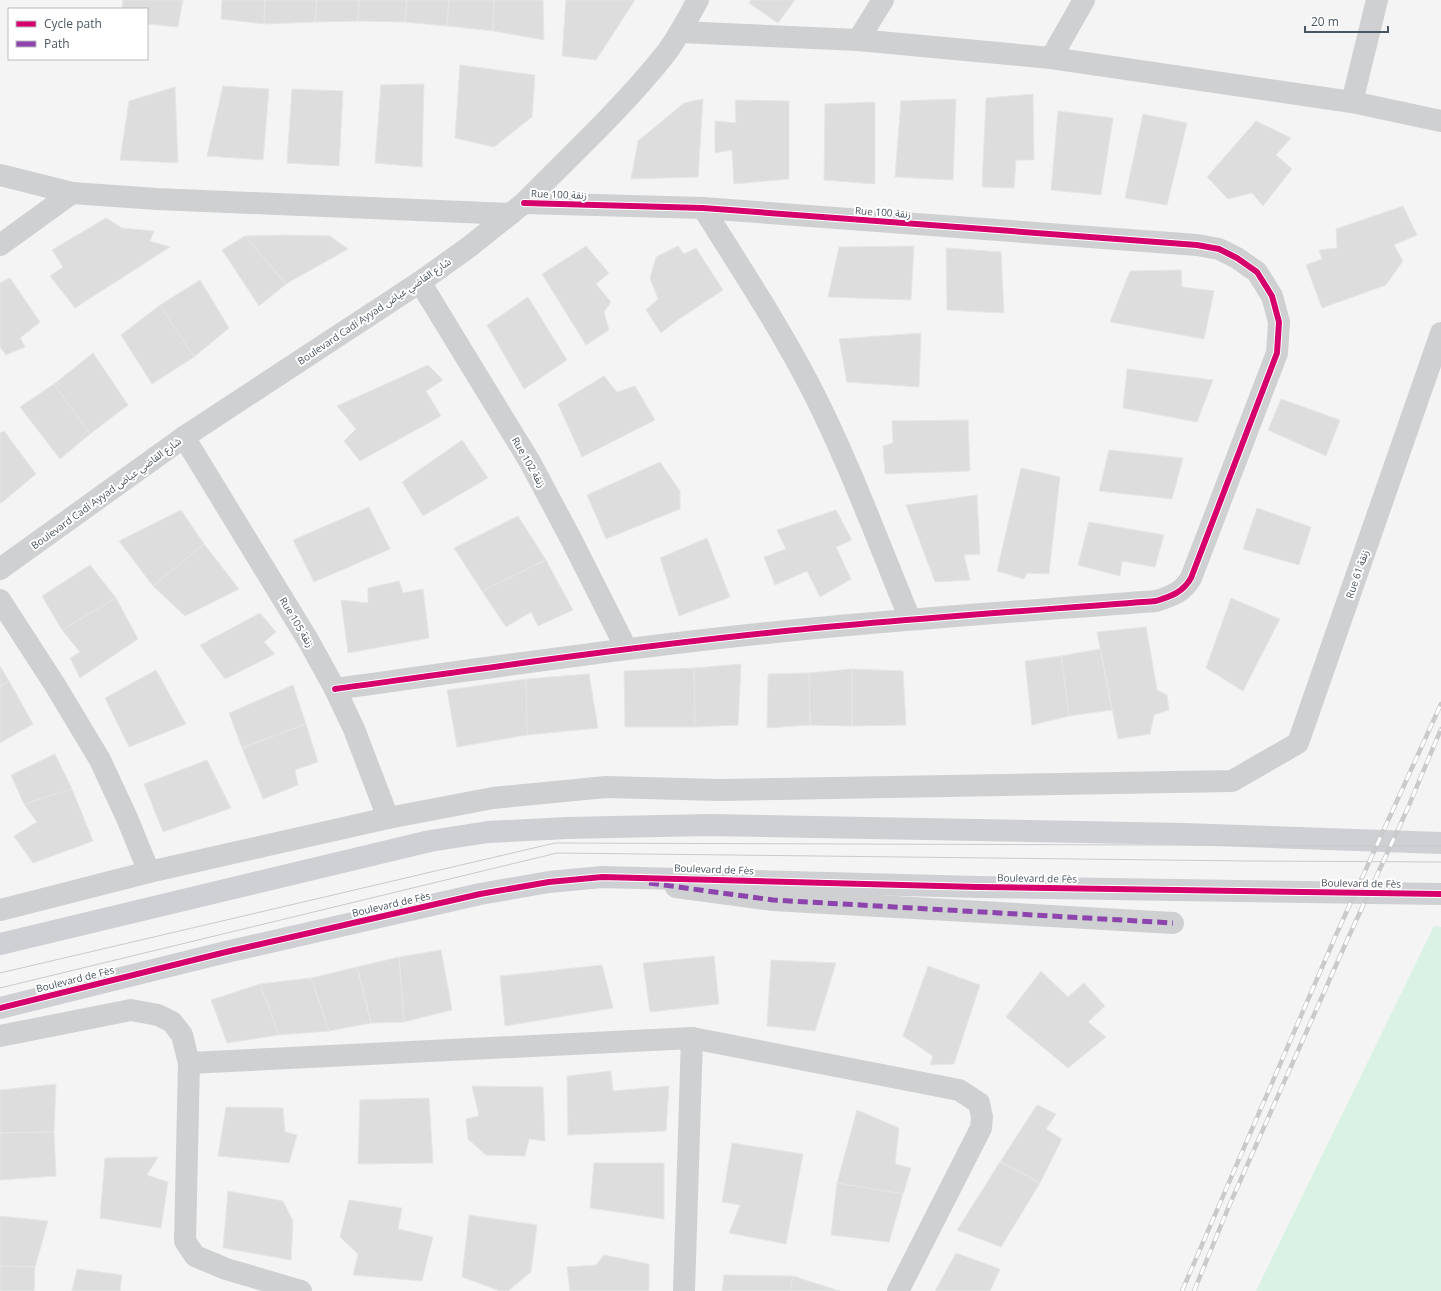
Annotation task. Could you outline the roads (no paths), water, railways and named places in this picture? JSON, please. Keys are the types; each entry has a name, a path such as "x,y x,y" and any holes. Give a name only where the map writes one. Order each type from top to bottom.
{"street":[{"name":"Boulevard Cadi Ayyad شارع القاضي عياض","path":"0,569 184,437 420,282 469,247 518,209 634,91 664,56 680,32 698,0"},
{"path":"858,40 883,0"},
{"path":"1051,58 1084,0"},
{"path":"1352,102 1377,0"},
{"path":"680,32 858,40 1051,58 1352,102 1441,121"},
{"name":"Rue 100 زنقة","path":"0,175 72,193 165,200 518,209 703,208 1197,245 1219,249 1237,258 1257,272 1272,296 1279,322 1277,353 1191,578 1186,586 1178,592 1156,601 910,619 769,632 626,648 335,688"},
{"path":"0,245 72,193"},
{"path":"703,208 773,320 811,388 845,459 910,619"},
{"name":"Rue 102 زنقة","path":"420,282 530,462 626,648"},
{"name":"Rue 61 زنقة","path":"388,818 493,798 606,787 719,790 1232,781 1298,743 1441,333"},
{"name":"Rue 105 زنقة","path":"184,437 308,640 335,688 354,729 388,818"},
{"path":"0,600 100,760 127,818 148,872"},
{"path":"0,910 148,872 388,818"},
{"path":"0,944 430,841 488,832 567,828 709,825 1176,834 1441,843"},
{"path":"602,877 773,900 1173,923"},
{"name":"Boulevard de Fès","path":"0,1008 226,952 480,894 549,882 602,877 986,887 1441,894"},
{"path":"0,1036 131,1010 158,1015 172,1022 182,1035 189,1063 185,1242 196,1256 226,1269 301,1291"},
{"path":"189,1063 692,1038 959,1090 979,1102 982,1116 980,1128 898,1291"},
{"path":"684,1291 692,1038"}],"tram line":[{"path":"0,973 555,843 1441,846"},
{"path":"0,988 557,853 1441,862"}],"railway":[{"path":"1182,1291 1336,935 1441,704"},
{"path":"1194,1291 1229,1206 1349,936 1407,810 1441,729"}]}
